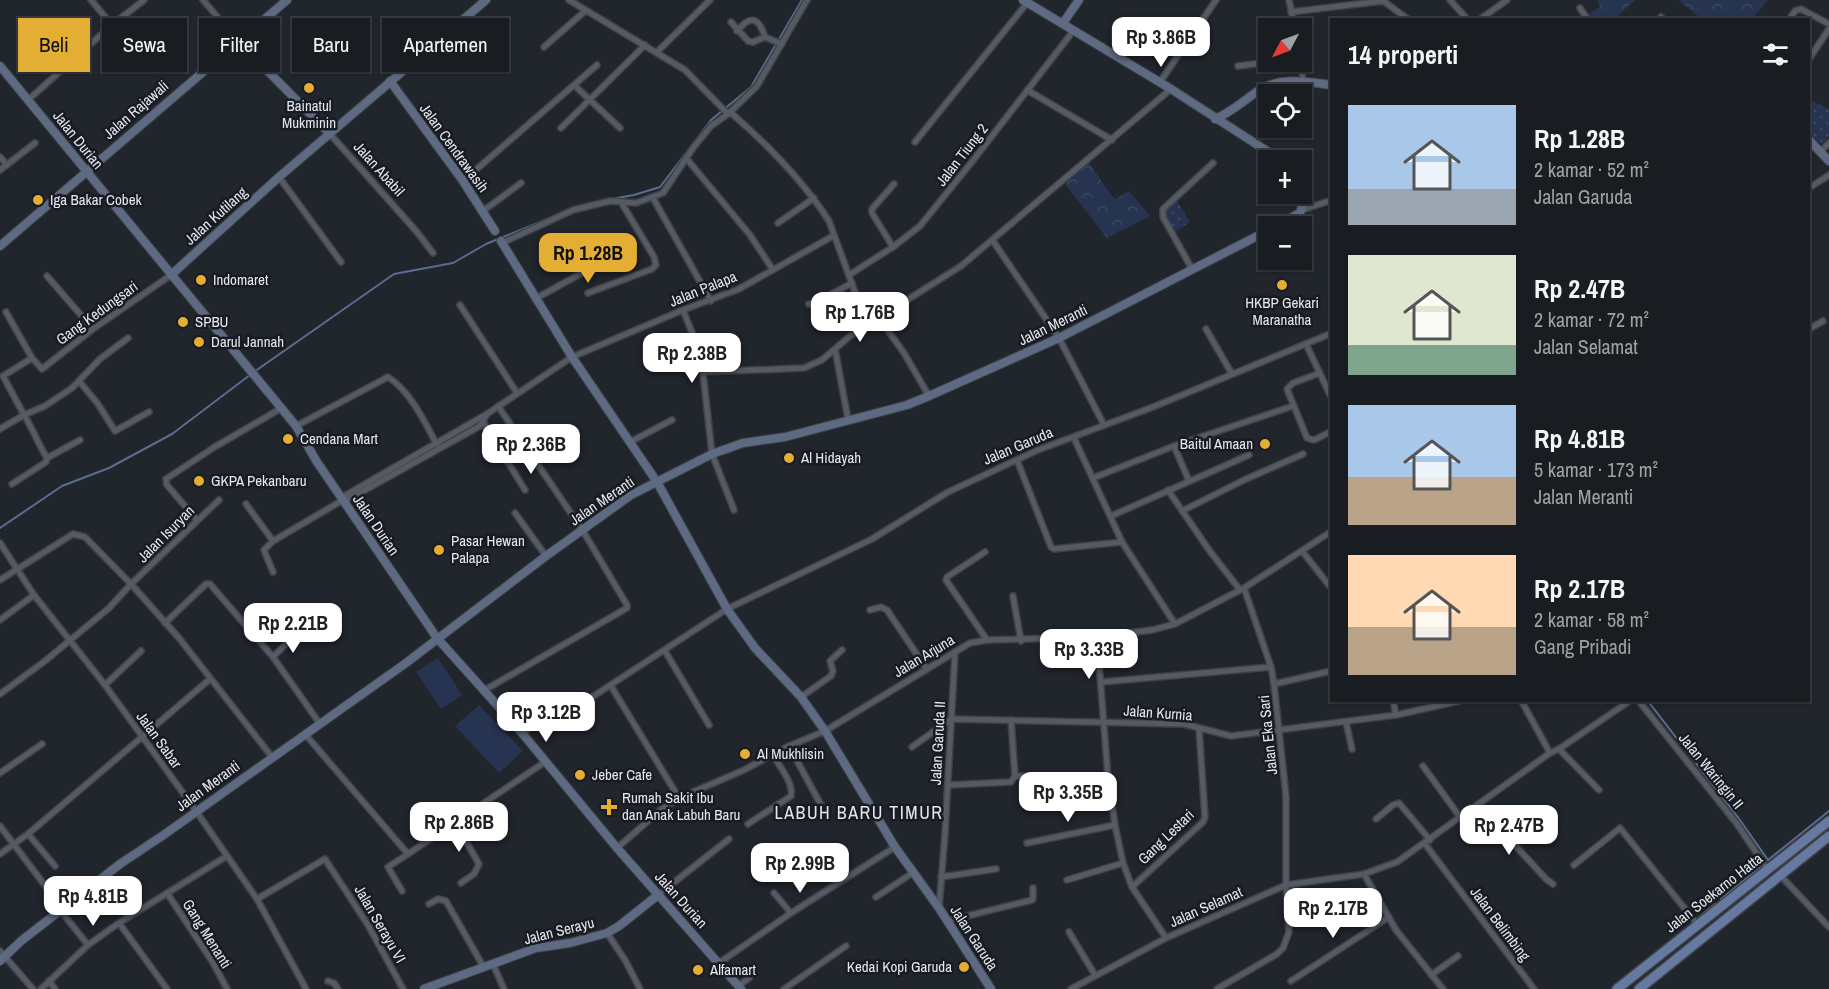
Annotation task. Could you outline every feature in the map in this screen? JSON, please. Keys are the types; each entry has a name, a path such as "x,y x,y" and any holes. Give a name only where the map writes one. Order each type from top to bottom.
{"main road":[{"name":"Jalan Soekarno Hatta","path":"1617,989 1829,821"},
{"name":"Jalan Soekarno Hatta","path":"1639,989 1829,836"},
{"path":"1644,967 1653,978"}],"street":[{"path":"92,0 106,18"},
{"path":"121,18 144,0"},
{"name":"Jalan Ababil","path":"203,0 218,18"},
{"name":"Jalan Rajawali","path":"265,18 287,0"},
{"name":"Jalan Kutilang","path":"171,275 279,177 486,0"},
{"path":"569,0 685,70 717,103 765,144 814,198 829,221 867,325"},
{"path":"657,52 710,0"},
{"path":"501,242 573,210 604,202 636,203 653,198 666,190 711,126 757,86 807,0"},
{"path":"1063,23 1079,0"},
{"path":"1160,82 1216,0"},
{"path":"1289,0 1293,18"},
{"path":"1292,12 1383,0 1400,17"},
{"path":"1450,0 1466,18"},
{"path":"1482,18 1507,0"},
{"path":"915,142 1025,1 1160,82 1265,150"},
{"path":"1580,8 1587,18"},
{"path":"1790,18 1795,11 1801,9 1829,24"},
{"path":"544,47 585,11"},
{"path":"737,31 748,21 754,21 761,25 769,38 781,43"},
{"path":"731,22 748,41 769,38"},
{"name":"Jalan Tiung 2","path":"849,275 893,247 920,226 1074,30"},
{"path":"1810,58 1829,30"},
{"path":"28,100 102,34"},
{"path":"561,128 645,45"},
{"path":"1238,66 1258,63"},
{"path":"463,181 575,86 597,64"},
{"name":"Jalan Durian","path":"0,66 296,426 343,500 437,638 522,733 617,848 739,987"},
{"name":"Jalan Rajawali","path":"0,246 202,72"},
{"name":"Jalan Ababil","path":"269,72 330,134 433,253"},
{"path":"1302,72 1303,81"},
{"name":"Jalan Cendrawasih","path":"390,81 463,181 495,231"},
{"path":"1215,119 1230,113 1266,86 1277,82 1303,81 1330,85"},
{"path":"575,86 620,128"},
{"path":"703,372 804,368 822,360 850,336 962,266 1171,89"},
{"path":"1027,90 1112,140"},
{"path":"1810,141 1829,161"},
{"path":"0,170 35,143"},
{"path":"1821,151 1829,143"},
{"path":"0,157 7,165"},
{"path":"686,159 750,235 773,270"},
{"path":"1192,269 1163,217 1162,209 1213,163"},
{"path":"1810,187 1829,175"},
{"path":"279,177 341,262"},
{"path":"483,211 521,183"},
{"path":"893,247 872,213 872,209 894,184"},
{"path":"653,198 711,301"},
{"path":"778,223 814,198"},
{"path":"1294,216 1302,210 1330,201"},
{"path":"588,293 656,265 654,257 621,202"},
{"path":"1302,210 1304,204"},
{"name":"Jalan Garuda","path":"495,231 572,357 657,482 727,609 755,648 801,697 825,731 895,847 939,908 991,989"},
{"name":"Jalan Palapa","path":"273,541 343,500 346,495 438,446 481,420 498,406 572,357 683,310 740,289 833,236"},
{"name":"Jalan Meranti","path":"2,956 120,864 320,724 631,495 712,454 743,443 785,437 907,405 929,396 1059,338 1258,236"},
{"path":"993,241 1059,338 1104,425"},
{"path":"535,298 591,268 592,262 586,244"},
{"name":"Gang Kedungsari","path":"32,358 38,367 44,368 93,329 171,275"},
{"path":"47,276 93,329"},
{"path":"809,304 852,283"},
{"path":"460,305 517,393"},
{"path":"683,310 701,355 712,454 734,510"},
{"path":"6,312 32,358 1,376 39,439 39,445 47,458"},
{"path":"879,318 904,353 929,396"},
{"path":"1810,328 1823,321"},
{"path":"1206,329 1232,374"},
{"name":"Jalan Garuda","path":"522,733 572,700 589,699 611,686 727,609 872,538 948,492 1038,450 1074,438 1330,334"},
{"path":"0,429 45,406 79,381 100,359 128,338"},
{"path":"1306,344 1330,395"},
{"path":"835,349 848,419"},
{"path":"1320,373 1288,386 1287,389 1304,434 1314,440 1330,432"},
{"path":"296,426 388,376 407,396 438,446"},
{"path":"79,381 98,404 115,431 148,412"},
{"path":"483,691 627,608 624,599 583,531 498,406"},
{"path":"1093,478 1174,446 1293,406"},
{"path":"197,520 167,485 166,479 213,448 280,409"},
{"path":"481,420 525,490"},
{"path":"630,442 672,420"},
{"path":"1074,438 1122,542 1175,624"},
{"path":"12,484 46,462 47,458 80,440"},
{"path":"1174,446 1189,481"},
{"path":"1182,511 1303,454"},
{"path":"1111,516 1249,455"},
{"path":"1017,460 1051,547 1054,549 1122,542"},
{"name":"Jalan Eka Sari","path":"1168,490 1242,589 1271,667 1286,796 1288,932 1283,948 1266,961 1217,989"},
{"name":"Jalan Isuryan","path":"0,694 110,608 131,584 219,500"},
{"path":"246,504 273,541 264,550 273,572"},
{"path":"515,513 546,556"},
{"name":"Jalan Arjuna","path":"617,848 663,808 679,798 825,731 970,643 987,640 1097,637 1152,630 1175,624 1242,589 1330,532"},
{"path":"0,580 67,537 73,534 85,537 165,623 272,758"},
{"name":"Jalan Sabar","path":"0,543 34,595 105,685 257,899 306,989"},
{"path":"1302,551 1330,586"},
{"path":"985,552 947,577 946,580 987,640"},
{"path":"165,623 206,584 210,584 273,657 320,724"},
{"path":"0,620 34,595"},
{"path":"1013,596 1022,640"},
{"path":"870,610 881,607 887,610 926,668"},
{"path":"273,657 296,634"},
{"path":"1097,637 1114,825 1123,863 1132,887 1166,939"},
{"path":"801,697 831,676 833,671 830,661 842,650"},
{"path":"105,685 141,651"},
{"path":"664,651 709,725"},
{"name":"Jalan Garuda II","path":"939,908 954,652"},
{"path":"1101,682 1271,667"},
{"path":"1274,684 1330,671"},
{"path":"0,854 28,834 210,679"},
{"path":"611,686 679,798"},
{"path":"1393,702 1396,715"},
{"name":"Jalan Kurnia","path":"951,719 1184,724 1231,736 1396,715 1454,702"},
{"path":"1522,702 1550,753"},
{"name":"Jalan Selamat","path":"1071,989 1166,939 1286,885 1364,874 1397,862 1550,753 1628,702"},
{"name":"Jalan Waringin II","path":"1640,702 1737,824 1768,869"},
{"path":"912,747 951,719"},
{"path":"948,785 1011,782 1015,776 1011,720"},
{"path":"1346,722 1352,749"},
{"name":"Gang Lestari","path":"1132,887 1203,822 1205,817 1199,728"},
{"path":"305,734 408,854"},
{"path":"0,773 42,744"},
{"path":"789,746 821,805"},
{"path":"1559,749 1599,790"},
{"path":"748,824 791,796 789,783 772,755"},
{"path":"402,891 388,867 545,762"},
{"path":"1423,766 1460,817"},
{"path":"1015,776 1108,778"},
{"path":"1376,819 1399,803 1430,840"},
{"path":"1478,805 1553,884"},
{"path":"455,822 479,864 474,874 461,883"},
{"path":"1027,843 1114,825"},
{"path":"0,826 88,945"},
{"path":"1574,865 1620,828 1698,925"},
{"path":"28,834 55,866"},
{"path":"658,895 729,839"},
{"name":"Jalan Belimbing","path":"1425,844 1534,989"},
{"path":"719,963 791,913 895,847"},
{"path":"41,989 88,945 119,923 227,856"},
{"name":"Jalan Serayu VI","path":"257,899 325,859 368,926 404,989"},
{"path":"1067,880 1123,863"},
{"path":"941,877 996,868"},
{"path":"876,897 914,872"},
{"path":"1364,874 1402,938 1443,989"},
{"path":"1780,875 1829,927"},
{"path":"947,921 1032,900 1032,888"},
{"name":"Gang Menanti","path":"167,893 212,961 226,989"},
{"path":"774,893 791,913"},
{"name":"Jalan Serayu","path":"424,989 536,948 570,943 607,933 658,895"},
{"path":"429,904 438,898 446,901 483,966"},
{"path":"1291,981 1389,917"},
{"path":"119,923 166,989"},
{"path":"607,933 625,960 640,989"},
{"path":"1069,933 1095,975"},
{"path":"784,989 846,946"},
{"path":"2,956 33,989"},
{"path":"1431,975 1458,956"},
{"path":"493,964 504,989"},
{"path":"739,987 749,978"},
{"path":"49,981 55,989"},
{"path":"328,981 334,982 338,989"}],"green space":[{"path":"1596,0 1635,0 1615,18 1591,18 1588,15 1600,6"},
{"path":"1678,0 1768,0 1753,18 1701,18"},
{"path":"1810,100 1829,109 1829,137 1822,144 1810,136"},
{"path":"1089,163 1114,199 1129,191 1150,216 1107,238 1065,184"},
{"path":"1175,198 1190,222 1175,232 1164,215"},
{"path":"438,658 462,695 441,709 416,672"},
{"path":"479,705 523,751 499,773 455,726"}],"waterway":[{"path":"611,199 660,187 711,120 751,87 802,0"},
{"path":"254,372 394,274 453,263 486,244 557,215"},
{"path":"0,528 62,486 109,468 172,434 250,375"},
{"path":"1649,702 1768,860"},
{"path":"1768,860 1829,811"},
{"path":"1721,899 1764,864"},
{"path":"1697,919 1715,904"},
{"path":"1684,931 1691,925"}],"place":[{"name":"Bainatul Mukminin","path":"309,88"},
{"name":"Iga Bakar Cobek","path":"38,200"},
{"name":"Indomaret","path":"201,280"},
{"name":"HKBP Gekari Maranatha","path":"1282,285"},
{"name":"SPBU","path":"183,322"},
{"name":"Darul Jannah","path":"199,342"},
{"name":"Cendana Mart","path":"288,439"},
{"name":"Baitul Amaan","path":"1265,444"},
{"name":"Al Hidayah","path":"789,458"},
{"name":"GKPA Pekanbaru","path":"199,481"},
{"name":"Pasar Hewan Palapa","path":"439,550"},
{"name":"Al Mukhlisin","path":"745,754"},
{"name":"Jeber Cafe","path":"580,775"},
{"name":"Rumah Sakit Ibu dan Anak Labuh Baru","path":"609,807"},
{"name":"Kedai Kopi Garuda","path":"964,967"},
{"name":"Alfamart","path":"698,970"}],"district":[{"name":"LABUH BARU TIMUR","path":"859,813"}]}
